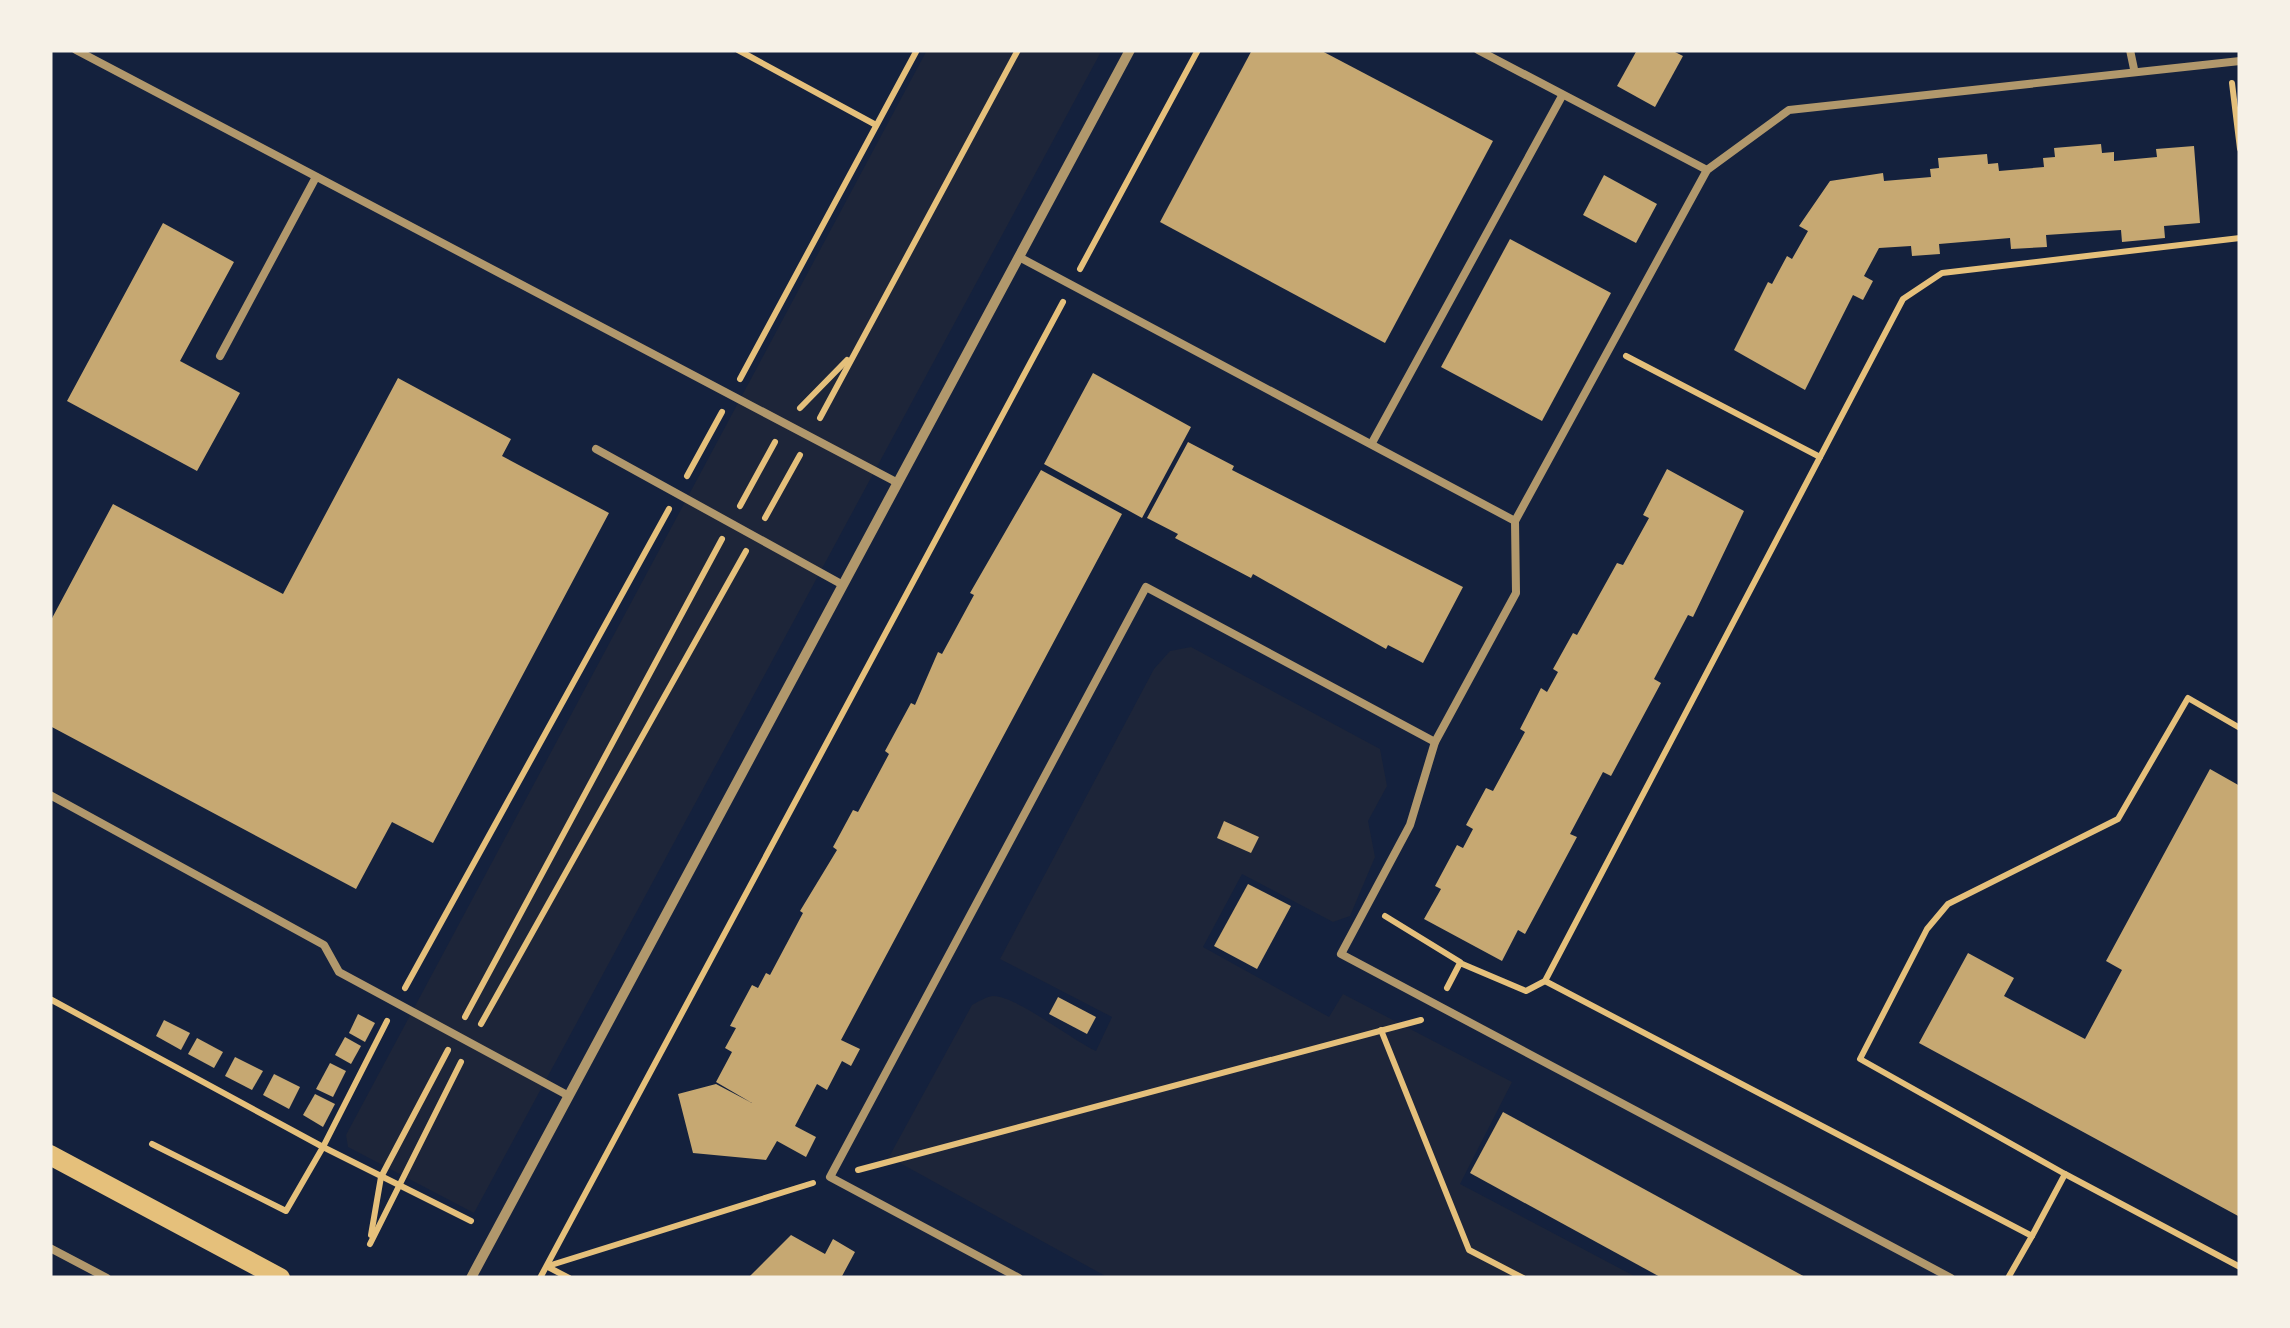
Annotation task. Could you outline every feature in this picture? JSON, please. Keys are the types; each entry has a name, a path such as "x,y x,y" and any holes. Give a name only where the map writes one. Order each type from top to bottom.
{"main road":[{"path":"50,1155 245,1270 280,1278"}],"street":[{"path":"472,1278 1130,50"}],"lane":[{"path":"76,50 898,483"},
{"path":"1478,50 1707,170"},
{"path":"2130,50 2134,70"},
{"path":"1952,1278 1341,954 1410,825 1436,742 1516,593 1515,520 1707,170 1789,110 2240,61"},
{"path":"1373,441 1562,96"},
{"path":"220,356 316,178"},
{"path":"1019,256 1373,441 1515,520"},
{"path":"596,449 843,584"},
{"path":"1018,1278 830,1178 1146,586 1436,742"},
{"path":"50,795 324,945 339,972 568,1096"},
{"path":"50,1248 107,1278"}],"path":[{"path":"738,50 876,125"},
{"path":"152,1144 286,1212 916,50"},
{"path":"855,352 785,423 730,523 382,1178 370,1244 470,1045 810,436 1018,50"},
{"path":"540,1278 1198,50"},
{"path":"2229,62 2240,149"},
{"path":"1367,905 1460,963 1526,991 1545,981 1903,299 1942,273 2240,238"},
{"path":"1610,348 1820,457"},
{"path":"2240,728 2188,698 2118,818 1948,904 1927,929 1860,1058 2240,1268"},
{"path":"1438,1005 1460,963"},
{"path":"1545,981 2032,1236"},
{"path":"50,999 323,1147 471,1221"},
{"path":"546,1266 830,1178 1450,1012"},
{"path":"1381,1030 1468,1250 1522,1278"},
{"path":"2008,1278 2065,1174"},
{"path":"546,1266 569,1278"}],"shaded area":[{"path":"927,50 1102,50 474,1213 348,1147 346,1135"},
{"path":"1191,647 1380,749 1387,786 1368,821 1375,857 1350,916 1333,922 1242,874 1203,947 1329,1017 1343,994 1512,1082 1460,1184 1638,1278 1109,1278 889,1157 972,1005 988,997 1004,998 1096,1051 1112,1017 1000,959 1154,669 1170,651"}],"building":[{"path":"1252,50 1320,50 1493,141 1385,343 1160,222"},
{"path":"1637,50 1671,50 1683,56 1655,107 1617,86"},
{"path":"2101,144 2102,153 2114,152 2114,161 2157,157 2156,149 2194,146 2200,223 2164,226 2165,238 2122,242 2121,230 2046,235 2047,247 2011,249 2010,238 1939,244 1940,254 1912,256 1911,246 1879,248 1864,276 1873,281 1863,300 1853,295 1805,390 1734,350 1768,282 1772,284 1787,256 1792,259 1808,231 1799,226 1830,181 1883,173 1884,181 1931,177 1930,169 1939,168 1938,158 1987,154 1988,164 1998,163 1999,171 2044,167 2043,158 2055,157 2054,148"},
{"path":"1604,175 1657,204 1636,243 1583,215"},
{"path":"163,223 234,262 180,361 240,393 197,471 67,401"},
{"path":"1510,239 1611,293 1542,421 1441,367"},
{"path":"1093,373 1191,427 1142,518 1044,464"},
{"path":"398,378 511,439 502,456 609,513 433,843 392,822 356,889 50,726 50,622 113,504 283,594"},
{"path":"1188,442 1234,466 1232,470 1463,587 1423,663 1388,645 1386,649 1253,574 1251,578 1175,538 1178,534 1147,518"},
{"path":"1667,469 1744,511 1693,617 1688,615 1654,679 1661,683 1611,776 1603,772 1570,834 1577,837 1525,934 1518,930 1502,961 1424,919 1441,889 1435,886 1457,845 1463,848 1473,829 1466,825 1486,788 1493,791 1525,732 1520,729 1541,688 1547,692 1558,672 1553,669 1573,633 1577,635 1617,563 1623,565 1649,518 1643,515"},
{"path":"1041,470 1122,514 841,1040 860,1049 851,1066 842,1061 827,1090 817,1084 795,1126 816,1137 806,1157 777,1141 766,1160 693,1153 678,1094 716,1084 752,1103 716,1082 732,1052 725,1048 736,1028 730,1026 752,985 758,988 766,973 770,975 803,913 800,911 837,850 833,847 853,810 858,812 889,754 885,751 911,703 915,705 938,652 942,654 974,595 970,593"},
{"path":"2210,769 2240,786 2240,1217 1919,1043 1968,953 2014,978 2004,996 2085,1039 2122,970 2106,961"},
{"path":"1224,821 1259,837 1251,853 1217,838"},
{"path":"1248,884 1291,906 1257,969 1214,946"},
{"path":"1058,997 1096,1017 1087,1034 1049,1014"},
{"path":"358,1014 375,1023 365,1042 349,1033"},
{"path":"164,1020 190,1033 181,1050 156,1036"},
{"path":"345,1037 361,1046 351,1064 335,1055"},
{"path":"197,1038 223,1052 214,1068 188,1054"},
{"path":"235,1057 263,1071 252,1090 225,1076"},
{"path":"330,1063 346,1071 333,1097 316,1089"},
{"path":"274,1074 300,1087 289,1109 263,1095"},
{"path":"315,1094 335,1104 323,1127 303,1115"},
{"path":"1503,1112 1807,1278 1662,1278 1470,1173"},
{"path":"791,1235 825,1254 833,1239 855,1252 841,1278 748,1278"}]}
